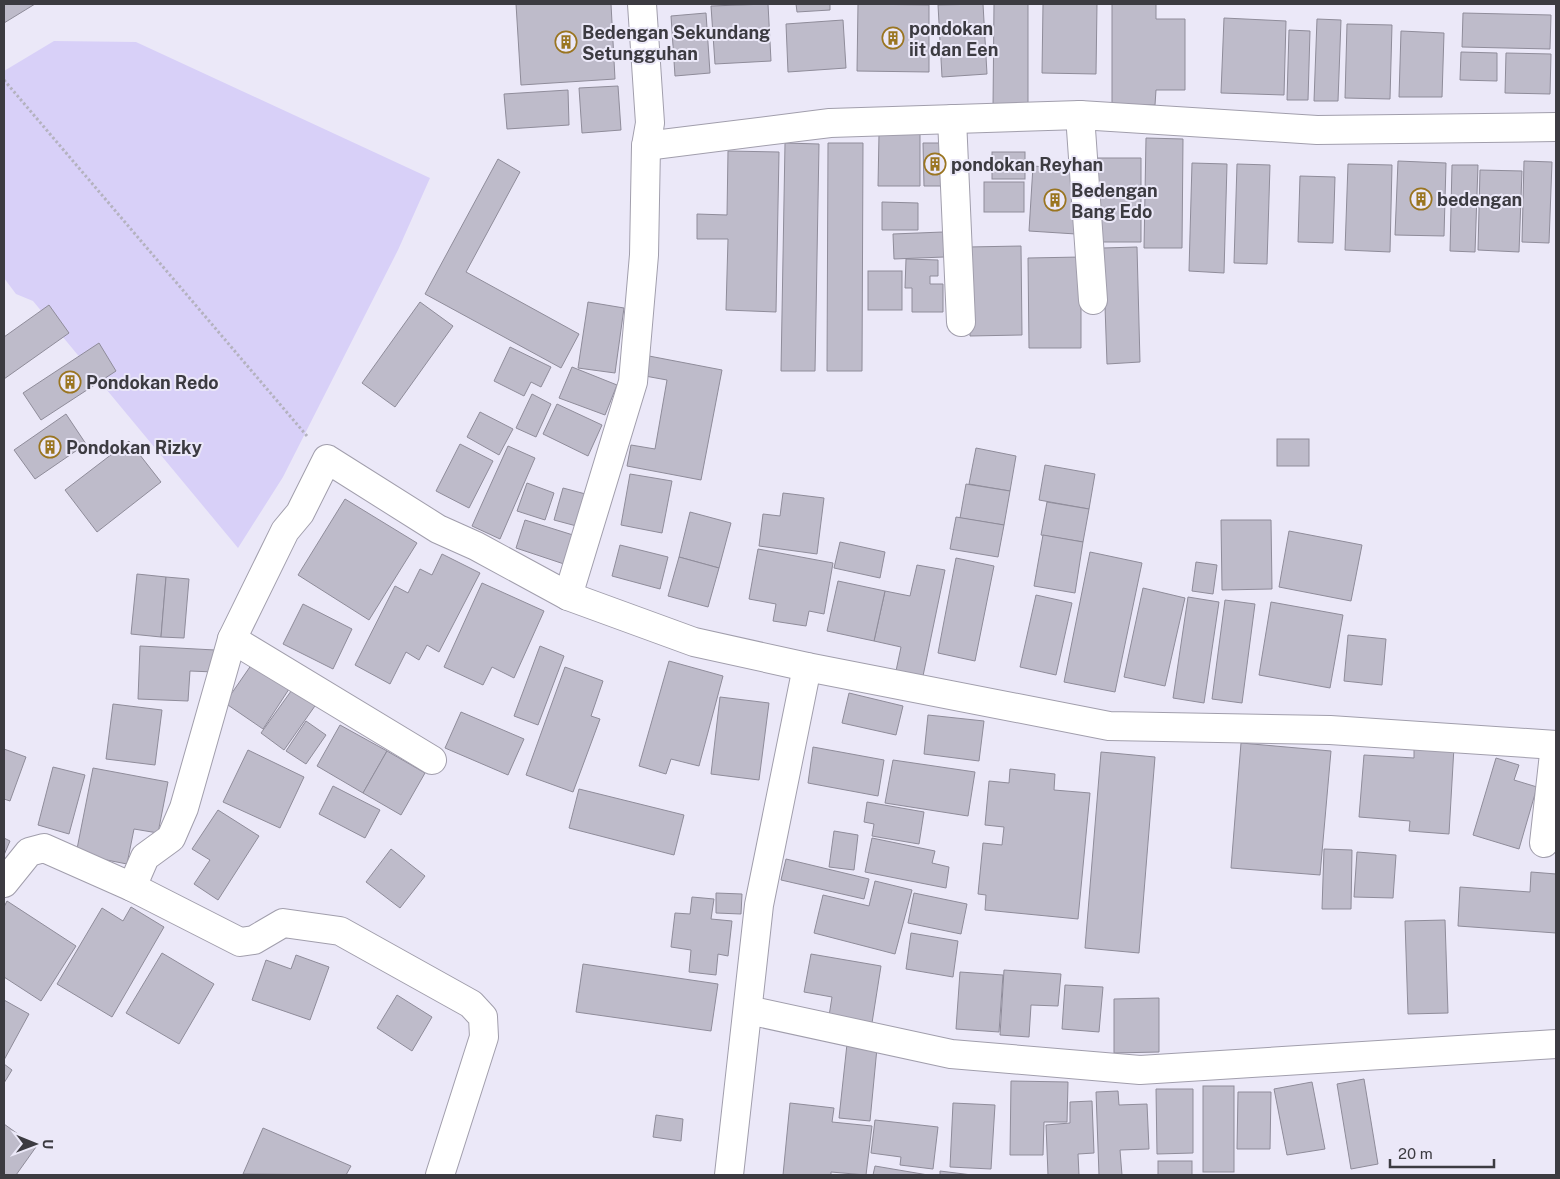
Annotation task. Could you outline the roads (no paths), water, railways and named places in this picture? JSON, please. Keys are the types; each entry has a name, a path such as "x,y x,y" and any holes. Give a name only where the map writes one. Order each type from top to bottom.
{"street":[{"path":"568,596 633,382 644,255 646,146 650,123 642,4"},
{"path":"646,146 830,123 1080,115 1317,130 1556,127"},
{"path":"1080,115 1093,300"},
{"path":"952,119 961,322"},
{"path":"132,887 145,857 171,838 184,808 232,640 284,531 300,513 327,459 438,529 476,546 568,596 694,642 807,667 1109,726 1330,730 1556,745 1544,843"},
{"path":"232,640 432,760"},
{"path":"730,1175 759,905 807,667"},
{"path":"4,883 29,852 44,848 132,887 240,942 254,940 283,923 340,931 471,1004 482,1016 484,1037 440,1175"},
{"path":"748,1010 951,1054 1140,1070 1556,1044"}],"place":[{"name":"pondokan iit dan Een","path":"893,38"},
{"name":"Bedengan Sekundang Setungguhan","path":"566,42"},
{"name":"pondokan Reyhan","path":"935,164"},
{"name":"bedengan","path":"1421,199"},
{"name":"Bedengan Bang Edo","path":"1055,200"},
{"name":"Pondokan Redo","path":"70,382"},
{"name":"Pondokan Rizky","path":"50,447"}]}
